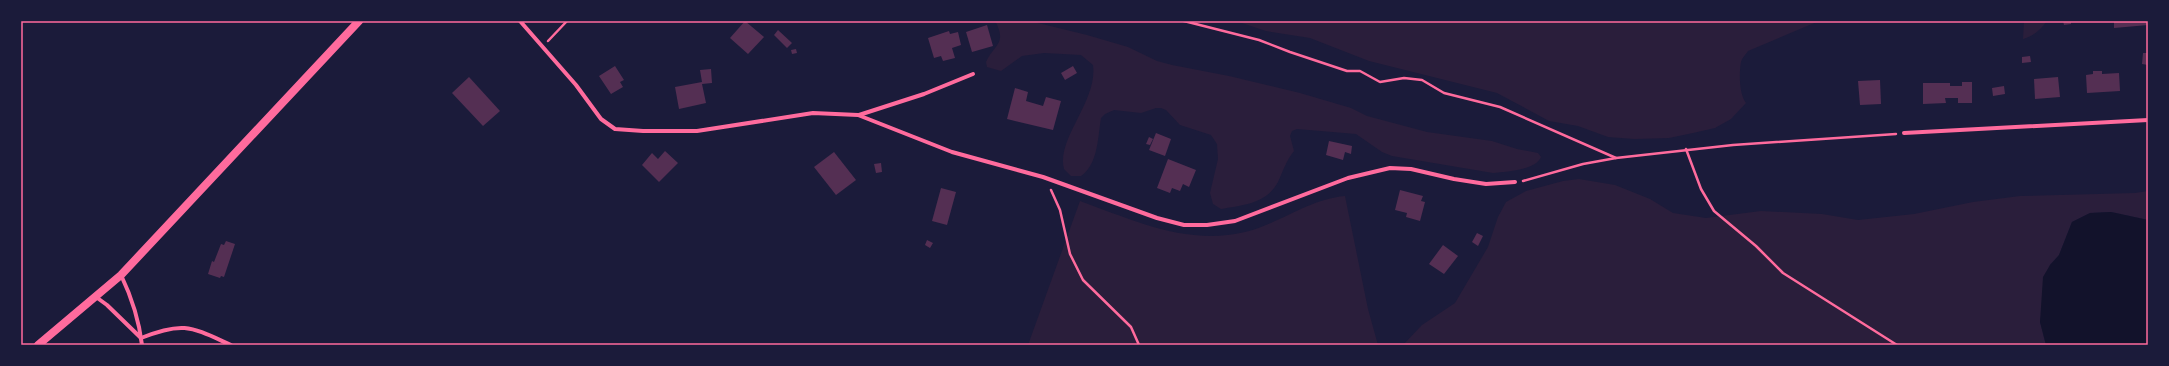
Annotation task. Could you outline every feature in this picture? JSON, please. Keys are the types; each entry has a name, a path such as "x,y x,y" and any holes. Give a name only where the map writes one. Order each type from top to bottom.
{"main road":[{"path":"38,345 121,275 359,21"}],"street":[{"path":"520,21 576,85 601,119 610,126 618,129 697,131 813,113 858,115 952,152 1043,176 1157,218 1184,225 1199,226 1222,224 1252,216 1348,178 1390,168 1411,169 1454,179 1486,184 1515,182"},
{"path":"858,115 924,94 973,74"},
{"path":"1904,134 2148,120"},
{"path":"121,275 131,295 138,318 142,345"},
{"path":"96,297 107,304 141,338"},
{"path":"141,338 165,329 183,327 194,328 231,345"}],"path":[{"path":"543,46 567,21"},
{"path":"1184,21 1259,40 1347,71 1360,71 1380,82 1404,78 1422,80 1444,92 1500,107 1616,158"},
{"path":"1515,182 1554,174 1583,164 1616,158 1658,155 1686,149 1904,134"},
{"path":"1686,149 1701,189 1714,211 1788,277 1896,345"},
{"path":"1043,176 1060,210 1070,254 1083,280 1131,327 1139,345"}],"shaded area":[{"path":"995,21 1030,21 1087,35 1128,47 1157,61 1300,93 1351,108 1367,116 1427,132 1492,141 1517,149 1538,153 1541,157 1533,165 1527,168 1493,173 1392,156 1382,152 1356,134 1297,129 1292,131 1290,136 1294,151 1273,189 1267,195 1253,202 1221,209 1213,204 1210,193 1218,159 1217,144 1211,135 1180,125 1166,110 1156,108 1141,113 1114,110 1105,114 1101,118 1098,141 1091,165 1081,176 1071,176 1064,169 1063,157 1071,132 1089,92 1093,79 1093,65 1081,55 1044,53 1022,56 1001,71 987,67 986,62 1000,40 999,29"},
{"path":"1236,21 1819,21 1748,51 1743,58 1740,67 1741,89 1746,103 1731,119 1715,128 1669,138 1635,139 1608,137 1578,126 1549,121 1497,93 1369,61 1310,38 1266,31"},
{"path":"2024,21 2047,21 2036,32 2023,39"},
{"path":"1579,179 1615,185 1650,199 1673,213 1706,218 1761,211 1822,214 1858,220 1914,214 1973,202 2020,196 2135,193 2148,191 2148,220 2111,212 2090,213 2072,222 2059,255 2050,265 2040,322 2046,345 1403,345 1422,325 1455,303 1488,247 1498,217 1506,202 1526,191 1563,181"},
{"path":"1345,196 1368,309 1378,345 1028,345 1080,201 1140,223 1161,229 1202,236 1245,232 1319,202"},
{"path":"2111,212 2148,220 2148,345 2046,345 2040,322 2043,277 2050,265 2059,255 2072,222 2090,213"}],"building":[{"path":"745,21 764,37 748,54 730,38"},
{"path":"2063,21 2071,21 2071,24 2064,25"},
{"path":"2114,21 2148,21 2148,25 2114,28"},
{"path":"987,25 993,46 972,52 966,32"},
{"path":"778,30 792,43 787,48 774,35"},
{"path":"949,31 950,34 958,32 961,45 952,48 955,58 943,61 941,56 934,58 928,38"},
{"path":"796,49 797,53 792,54 791,50"},
{"path":"2143,53 2148,53 2148,65 2142,64"},
{"path":"2030,56 2031,62 2022,63 2022,57"},
{"path":"615,66 624,80 620,82 623,87 611,94 599,76"},
{"path":"1073,66 1077,73 1065,80 1061,73"},
{"path":"711,69 712,83 702,84 706,103 679,109 675,87 702,82 700,70"},
{"path":"2093,71 2102,71 2102,74 2119,73 2120,91 2087,93 2086,75 2093,74"},
{"path":"469,77 500,111 483,126 452,93"},
{"path":"2058,77 2060,97 2035,99 2034,79"},
{"path":"1880,80 1881,104 1860,105 1858,81"},
{"path":"1962,82 1972,82 1972,103 1958,103 1958,98 1945,98 1946,103 1923,104 1923,83 1950,83 1950,86 1962,86"},
{"path":"2004,86 2005,94 1993,96 1992,88"},
{"path":"1015,88 1028,92 1026,101 1043,106 1046,97 1061,101 1053,130 1007,119"},
{"path":"1156,133 1171,139 1165,156 1149,150"},
{"path":"1149,137 1153,139 1150,145 1146,144"},
{"path":"1329,141 1352,146 1351,154 1345,152 1343,160 1326,155"},
{"path":"665,151 678,163 659,182 642,165 652,153 658,159"},
{"path":"834,152 856,180 836,195 814,167"},
{"path":"1168,159 1196,170 1189,187 1183,184 1180,191 1172,188 1170,193 1157,188"},
{"path":"881,163 882,172 876,173 874,164"},
{"path":"941,188 956,192 947,225 932,221"},
{"path":"1400,190 1423,196 1421,201 1425,202 1420,221 1406,217 1407,213 1395,210"},
{"path":"1477,233 1483,236 1478,246 1472,242"},
{"path":"927,240 933,243 930,248 925,245"},
{"path":"226,241 235,244 224,277 221,276 220,278 208,274 212,261 214,262 221,244 224,245"},
{"path":"1443,245 1458,256 1444,274 1429,264"}]}
